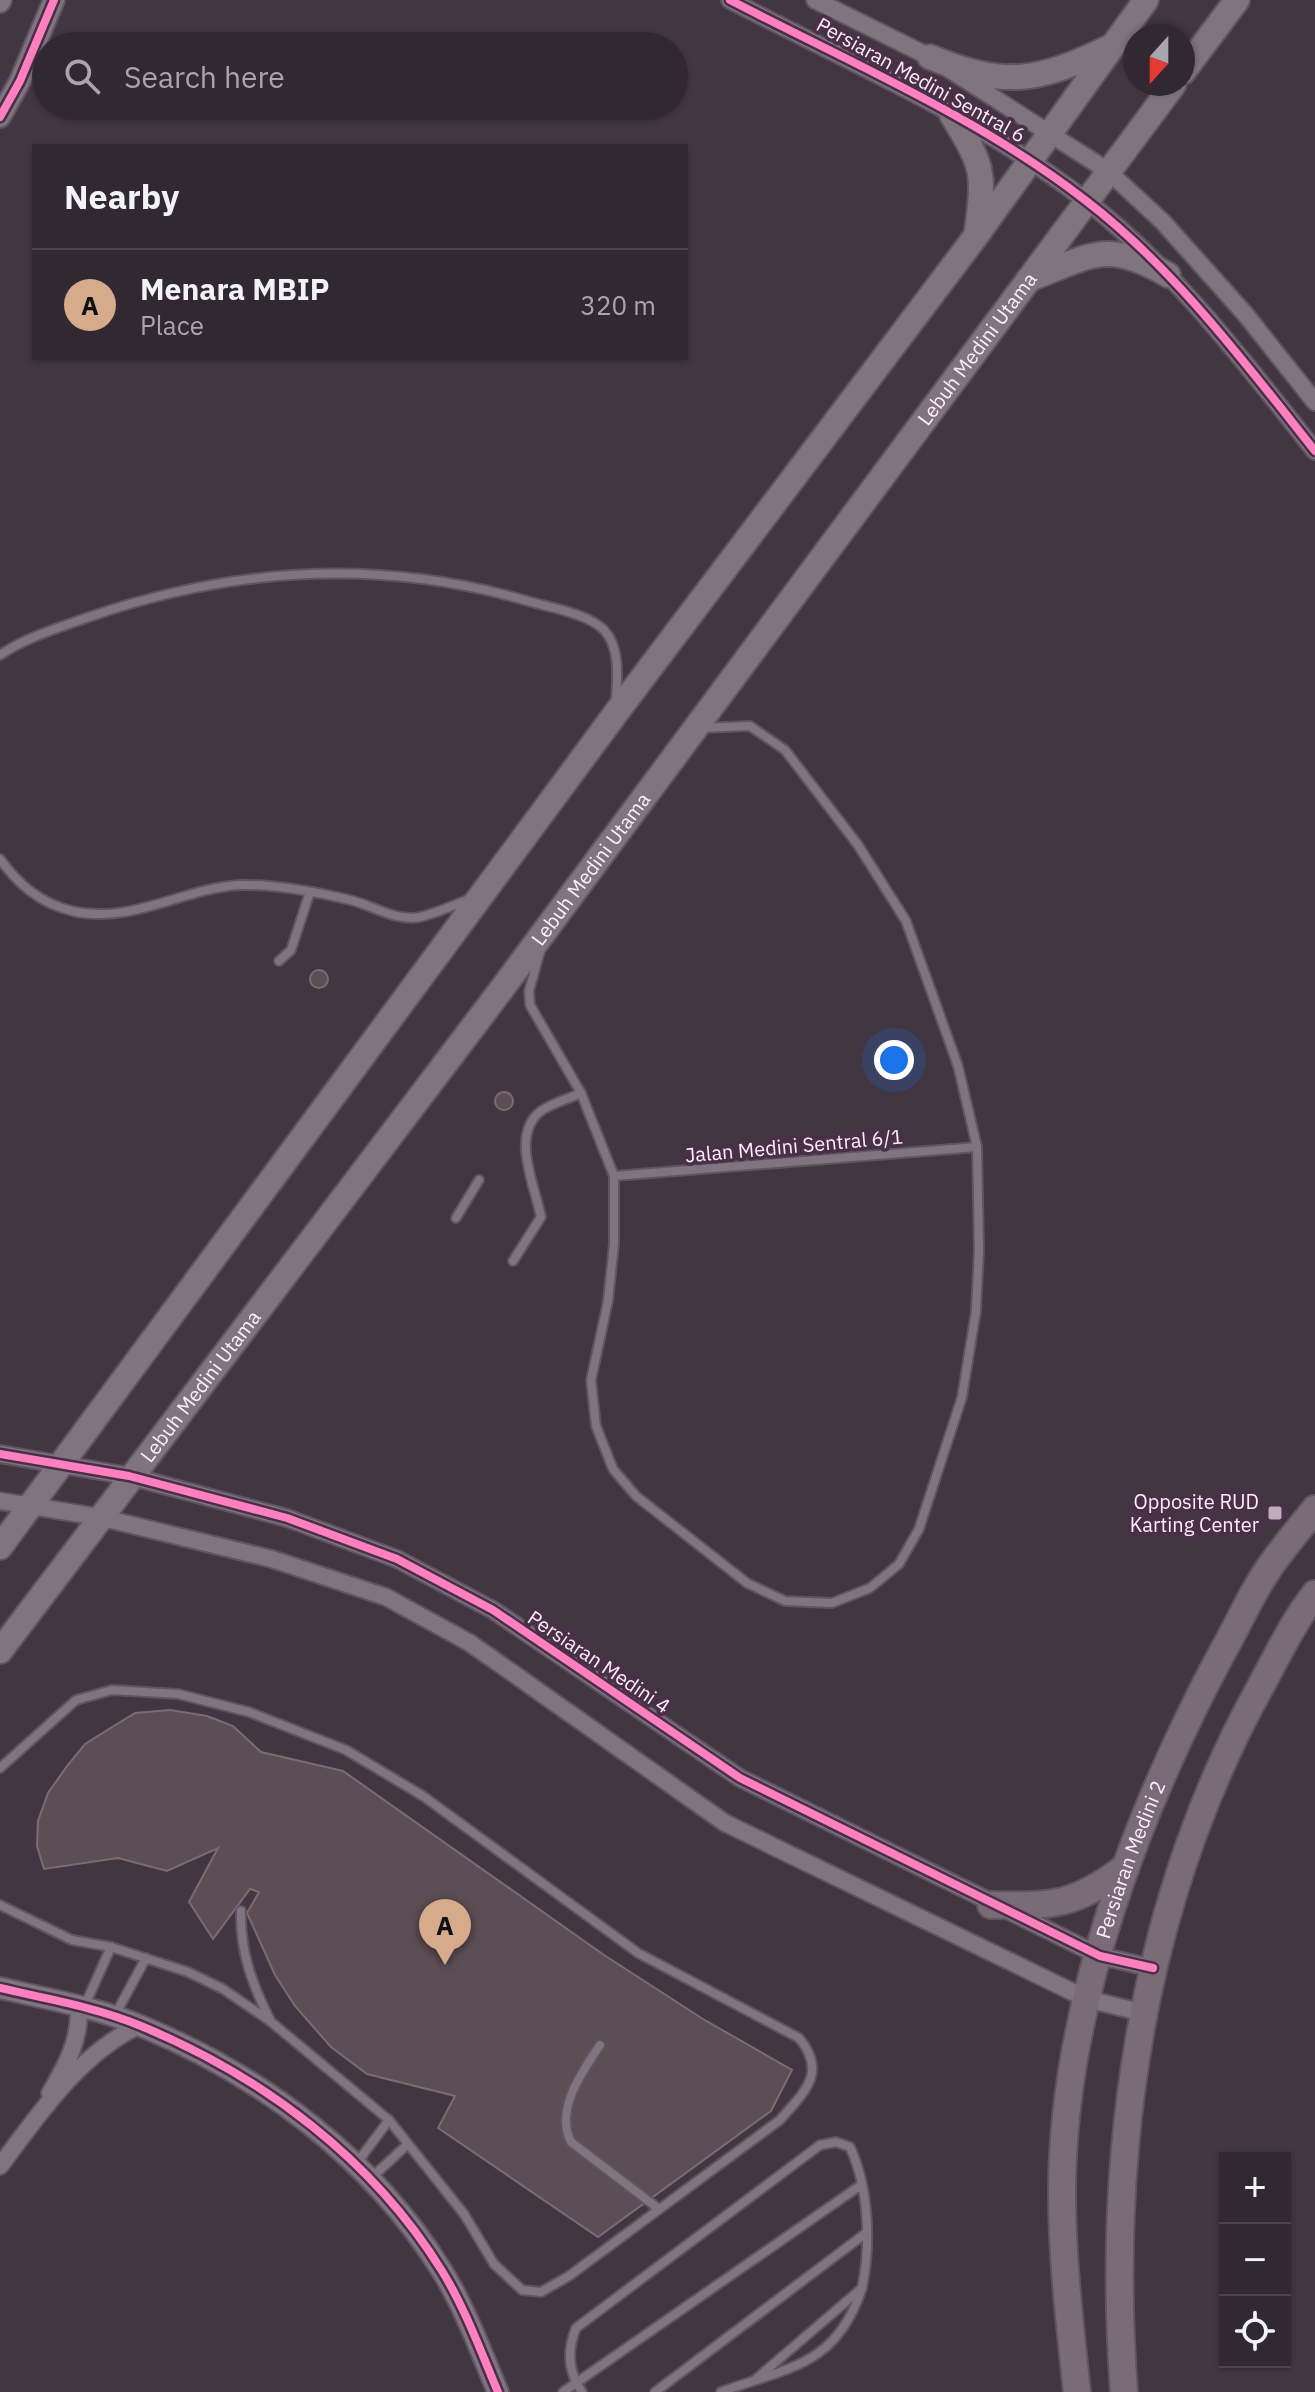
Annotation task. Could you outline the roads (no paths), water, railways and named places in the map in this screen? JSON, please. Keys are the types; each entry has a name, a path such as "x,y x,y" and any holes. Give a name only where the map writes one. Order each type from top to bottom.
{"main road":[{"path":"0,1547 616,713 976,236 1146,0"},
{"path":"1195,56 1237,0"},
{"path":"930,57 965,72 1002,79 1039,76 1111,47"},
{"name":"Lebuh Medini Utama","path":"0,1651 129,1476 544,932 1165,96"},
{"path":"952,115 971,147 984,180 976,236"},
{"path":"1027,279 1069,260 1095,254 1121,255 1146,262 1168,275"},
{"name":"Persiaran Medini 2","path":"1077,2392 1067,2299 1062,2191 1069,2100 1087,1999 1126,1867 1184,1724 1266,1572 1315,1509"},
{"path":"1124,2392 1118,2266 1123,2161 1153,1968 1166,1915 1226,1748 1315,1594"},
{"path":"991,1905 1057,1904 1094,1890 1126,1867"}],"street":[{"path":"41,32 54,0"},
{"name":"Persiaran Medini Sentral 6","path":"730,0 952,115 1086,200 1168,275 1315,451"},
{"name":"Persiaran Medini Sentral 6","path":"815,0 930,57 1108,171 1163,222 1246,315 1315,402"},
{"path":"0,117 32,52"},
{"name":"Persiaran Medini 4","path":"0,1454 129,1476 287,1518 397,1559 493,1610 740,1778 991,1905 1100,1956 1153,1968"},
{"path":"0,1501 99,1517 272,1559 386,1597 470,1643 725,1823 1087,1999 1144,2013"},
{"path":"0,1988 82,2007 140,2025 263,2088 395,2204 443,2272 498,2392"},
{"path":"35,2119 74,2051 82,2007"},
{"path":"0,2166 35,2119 91,2058 118,2036 140,2025"}],"lane":[{"path":"0,655 21,641 153,595 290,573 384,575 499,592 574,615 604,629 613,645 617,665 616,713"},
{"path":"544,932 529,991 530,1005 581,1093 614,1176 614,1244 608,1301 591,1380 596,1426 613,1469 636,1496 747,1583 785,1601 832,1603 870,1588 899,1564 919,1529 962,1397 976,1311 979,1250 977,1147 958,1066 906,921 858,845 785,750 750,726 696,729"},
{"path":"0,859 15,880 38,898 73,912 107,914 138,910 189,894 241,885 353,900 391,915 418,918 484,893"},
{"path":"279,961 291,950 310,892"},
{"path":"513,1261 541,1217 525,1144 527,1130 541,1110 581,1093"},
{"name":"Jalan Medini Sentral 6/1","path":"614,1176 977,1147"},
{"path":"456,1218 479,1180"},
{"path":"0,1768 76,1700 112,1690 178,1694 249,1712 346,1750 423,1796 638,1953 799,2038 810,2051 813,2062 805,2091 780,2120 569,2276 541,2292 522,2290 494,2264 464,2214 389,2120 270,2021 223,1989 188,1972 111,1947 72,1940 0,1905"},
{"path":"241,1911 240,1941 255,1991 270,2021"},
{"path":"82,2007 111,1947"},
{"path":"114,2017 146,1958"},
{"path":"600,2045 567,2105 563,2127 571,2142 659,2209"},
{"path":"362,2172 389,2120"},
{"path":"582,2392 576,2383 570,2343 576,2328 820,2145 836,2142 850,2147 858,2164 866,2233 862,2288 851,2318 834,2343 801,2365 721,2392"},
{"path":"362,2172 408,2144"},
{"path":"563,2392 861,2185"},
{"path":"655,2392 866,2233"},
{"path":"756,2379 862,2288"}],"place":[{"name":"Opposite RUD Karting Center","path":"1275,1513"},
{"name":"Menara MBIP","path":"445,1965"}]}
